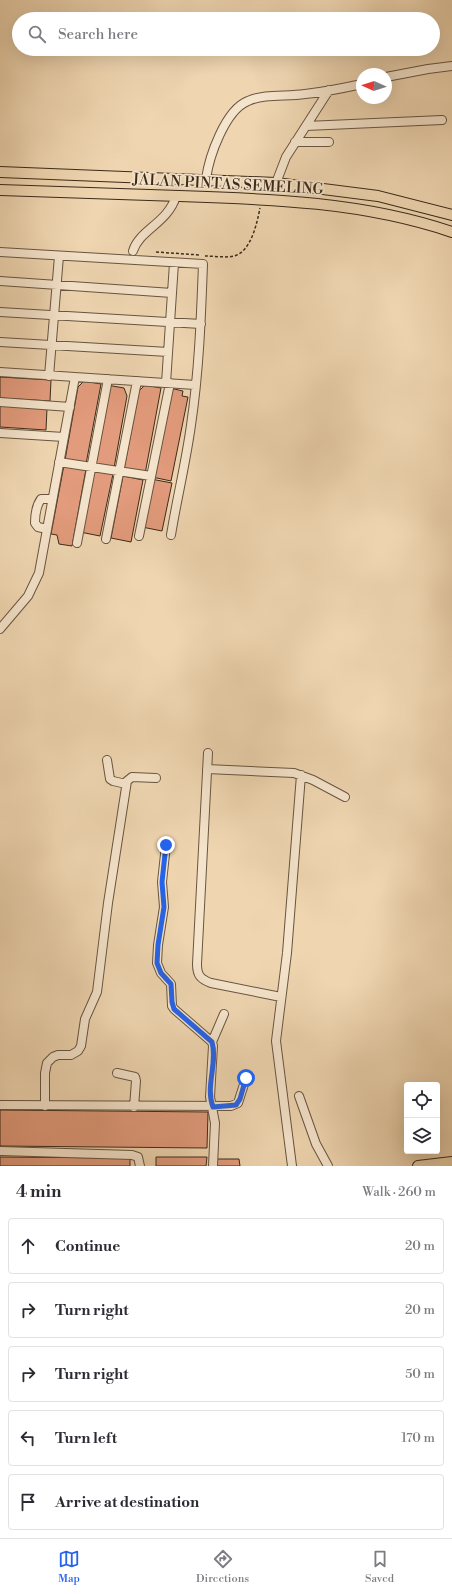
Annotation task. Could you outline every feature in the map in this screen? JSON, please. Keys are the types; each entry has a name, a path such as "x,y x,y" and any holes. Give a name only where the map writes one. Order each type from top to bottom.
{"main road":[{"name":"JALAN PINTAS SEMELING","path":"0,172 206,179 276,183 378,196 452,215"},
{"name":"JALAN PINTAS SEMELING","path":"0,190 176,196 327,204 366,210 408,219 452,232"},
{"path":"418,1166 452,1162"}],"street":[{"path":"392,76 452,66"},
{"path":"206,179 207,166 218,139 235,111 246,102 258,98 305,94 356,85"},
{"path":"276,183 286,157 329,90"},
{"path":"306,126 442,120"},
{"path":"295,142 329,142"},
{"path":"133,251 138,241 171,209 176,196"},
{"path":"0,252 203,264 196,385 191,426 171,535"},
{"path":"49,376 59,256"},
{"path":"139,536 168,383 168,352 174,262"},
{"path":"0,281 172,293"},
{"path":"0,312 200,324"},
{"path":"0,342 168,352"},
{"path":"0,372 196,385"},
{"path":"0,629 33,589 39,573 75,377"},
{"path":"77,543 108,379"},
{"path":"106,539 137,381"},
{"path":"0,402 70,407"},
{"path":"0,433 64,438"},
{"path":"59,462 151,476"},
{"path":"47,530 38,527 35,523 36,514 38,503 41,499 52,499"},
{"path":"208,753 197,964 199,976 201,979 211,983 281,997"},
{"path":"107,760 110,779 126,784"},
{"path":"207,769 294,773 345,797"},
{"path":"292,1166 276,1052 276,1041 288,946 301,775"},
{"path":"45,1106 47,1063 53,1057 72,1055 78,1051 81,1046 85,1019 97,992 108,903 127,780 132,777 156,778"},
{"path":"166,845 162,882 164,907 158,945 157,963 161,973 171,984 174,1009 212,1042"},
{"path":"214,1166 215,1123 210,1097 213,1051 212,1042 224,1014"},
{"path":"117,1073 135,1077 134,1107"},
{"path":"0,1106 213,1107 236,1105 240,1099 246,1078"},
{"path":"299,1096 316,1144 328,1166"},
{"path":"0,1151 132,1155 138,1158 140,1166"}],"path":[{"path":"201,255 234,256 240,254 249,243 257,224 261,200"}],"building":[{"path":"0,377 51,380 50,401 0,398"},
{"path":"84,381 101,384 86,464 65,460 78,387"},
{"path":"107,385 124,388 127,396 114,468 93,464"},
{"path":"145,385 161,388 145,474 124,469 139,391"},
{"path":"170,388 183,391 182,396 188,397 171,481 152,477"},
{"path":"0,404 47,408 46,430 0,427"},
{"path":"64,465 86,469 72,546 59,544 57,535 51,534"},
{"path":"92,470 113,474 100,536 80,532"},
{"path":"123,476 143,480 131,542 111,538"},
{"path":"151,479 172,483 162,531 142,527"},
{"path":"0,1110 208,1112 207,1148 0,1146"},
{"path":"0,1157 130,1158 130,1166 0,1166"},
{"path":"156,1157 207,1157 206,1166 156,1166"},
{"path":"217,1159 239,1159 240,1166 217,1166"}],"route":[{"path":"166,845 162,872 164,915 157,955 159,969 171,984 172,1006 174,1009 212,1042 213,1051 210,1097 213,1107 236,1105 240,1099 246,1078"}]}
